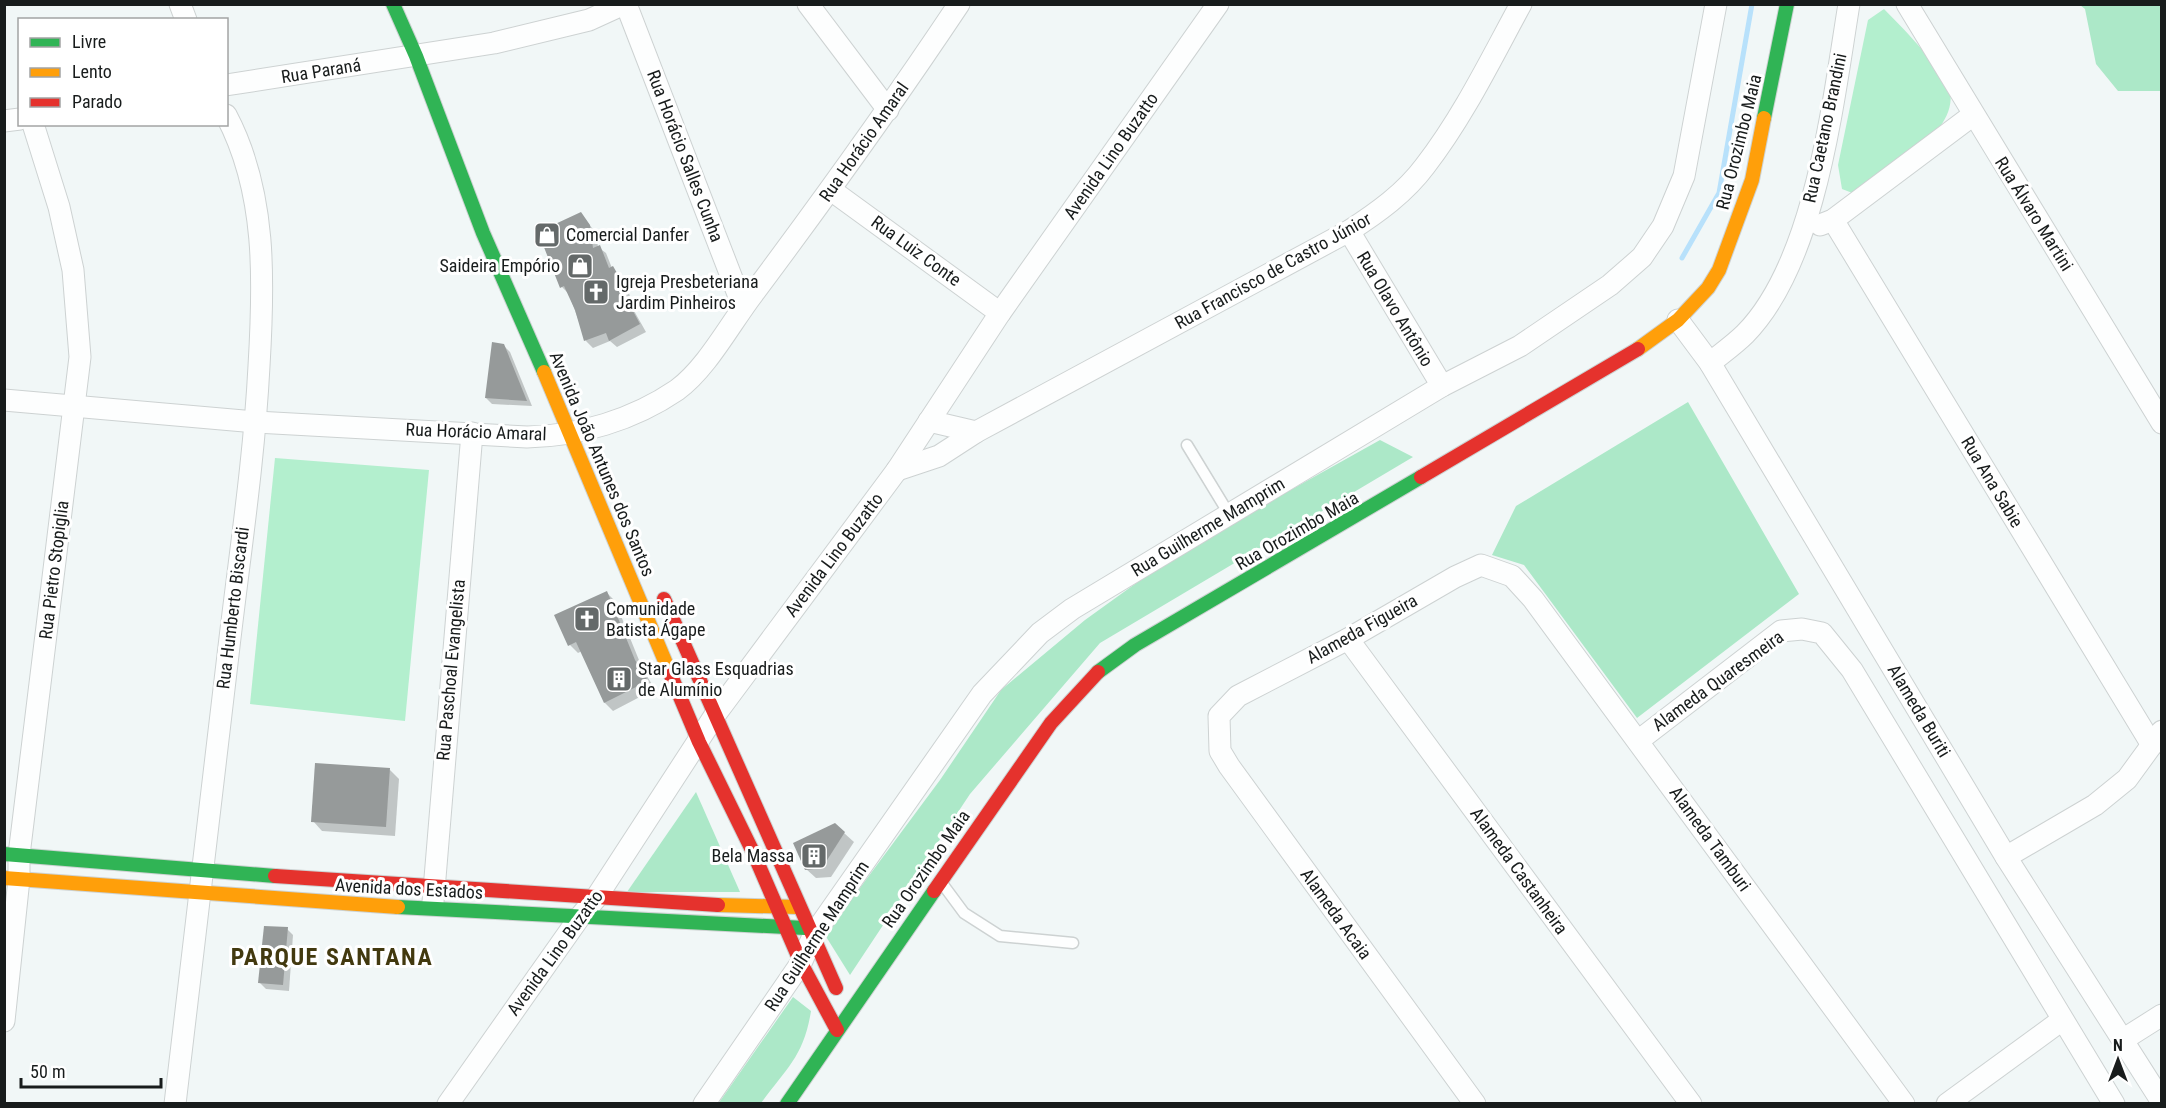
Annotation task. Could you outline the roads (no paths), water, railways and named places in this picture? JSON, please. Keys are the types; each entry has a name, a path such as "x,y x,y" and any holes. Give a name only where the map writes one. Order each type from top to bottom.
{"main road":[{"name":"Avenida João Antunes dos Santos","path":"393,4 429,51 483,233 586,430 699,742 777,906 801,963 837,1030"},
{"name":"Rua Orozimbo Maia","path":"787,1104 1051,723 1097,673 1135,645 1620,361 1678,320 1708,288 1732,239 1752,180 1787,4"},
{"name":"Avenida João Antunes dos Santos","path":"659,588 813,931 847,1015"},
{"name":"Avenida dos Estados","path":"12,854 311,879 703,905 802,907"},
{"name":"Avenida dos Estados","path":"12,878 200,895 579,918 785,927 813,931"}],"street":[{"name":"Rua Paraná","path":"228,85 429,51 494,43 589,20 625,4"},
{"name":"Rua Horácio Salles Cunha","path":"625,4 743,307"},
{"path":"808,4 888,110"},
{"name":"Rua Horácio Amaral","path":"4,400 256,422 552,437 586,430 638,412 678,389 713,351 888,110 959,4"},
{"name":"Avenida Lino Buzatto","path":"448,1104 579,918 596,898 715,715 897,470 1000,313 1218,4"},
{"name":"Rua Francisco de Castro Júnior","path":"897,470 939,456 975,432 1349,231 1384,208 1424,168 1453,125 1521,4"},
{"name":"Rua Guilherme Mamprim","path":"704,1104 801,963 813,931 982,694 1040,633 1072,609 1442,386 1520,346 1610,285 1642,256 1663,226 1684,176 1716,4"},
{"path":"1848,12 1864,4"},
{"name":"Rua Álvaro Martini","path":"1907,4 2162,423"},
{"name":"Rua Caetano Brandini","path":"1710,363 1746,333 1767,306 1802,231 1824,153 1848,12"},
{"path":"1802,231 1833,220 1973,115"},
{"name":"Rua Humberto Biscardi","path":"175,1104 256,422 264,285 259,228 250,179 235,131 228,119"},
{"name":"Rua Pietro Stopiglia","path":"4,1021 12,854 80,357 72,270 59,207 34,126"},
{"name":"Rua Luiz Conte","path":"831,190 1000,313"},
{"name":"Rua Ana Sabie","path":"1833,220 2157,738"},
{"name":"Rua Olavo Antônio","path":"1349,231 1442,386"},
{"name":"Alameda Buriti","path":"1678,320 1710,363 2007,857 2162,1102"},
{"path":"929,421 975,432"},
{"name":"Rua Paschoal Evangelista","path":"432,908 472,433"},
{"name":"Alameda Figueira","path":"1219,716 1238,696 1348,639 1455,577 1481,566 1512,576"},
{"name":"Alameda Tamburi","path":"1512,576 1533,599 1904,1104"},
{"name":"Alameda Quaresmeira","path":"1638,741 1781,632 1802,629 1822,633 1852,670 2062,1020"},
{"name":"Alameda Castanheira","path":"1348,639 1691,1104"},
{"name":"Alameda Acaia","path":"1219,716 1220,751 1229,766 1474,1104"},
{"path":"2007,857 2096,805 2127,779 2157,738"},
{"path":"2124,1039 2162,1015"},
{"path":"1947,1104 2062,1020 2114,1104"}],"lane":[{"path":"1187,445 1229,514"},
{"path":"940,881 964,914 1000,936 1073,943"}],"waterway":[{"path":"1682,258 1719,193 1752,4"}],"place":[{"name":"Comercial Danfer","path":"547,235"},
{"name":"Saideira Empório","path":"580,266"},
{"name":"Igreja Presbeteriana Jardim Pinheiros","path":"596,292"},
{"name":"Comunidade Batista Ágape","path":"587,619"},
{"name":"Star Glass Esquadrias de Alumínio","path":"619,679"},
{"name":"Bela Massa","path":"814,856"}],"district":[{"name":"PARQUE SANTANA","path":"332,957"}]}
